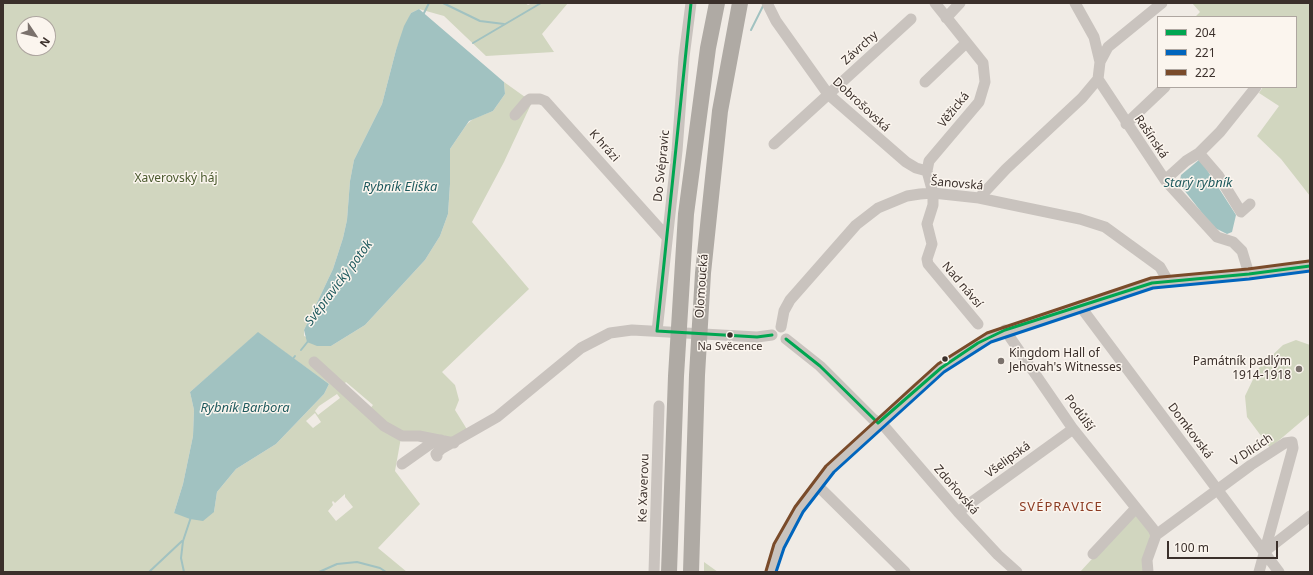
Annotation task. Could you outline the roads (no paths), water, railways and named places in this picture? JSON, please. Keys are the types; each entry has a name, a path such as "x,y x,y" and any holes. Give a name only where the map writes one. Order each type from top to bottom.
{"highway":[{"name":"Olomoucká","path":"669,572 676,376 686,214 708,48 717,3"},
{"name":"Olomoucká","path":"691,572 696,382 703,273 720,111 740,3"}],"street":[{"name":"Do Svépravic","path":"661,331 667,237 677,151 684,57 692,3"},
{"name":"Dobrošovská","path":"767,3 776,21 828,94 906,162 916,168 928,171"},
{"name":"Věžická","path":"928,171 929,160 971,114 979,102 984,88 985,73 983,63 935,3"},
{"path":"946,18 960,3"},
{"path":"980,198 1006,169 1082,98 1098,78 1100,62 1094,37 1075,3"},
{"path":"1100,62 1108,47 1162,3"},
{"name":"Závrchy","path":"774,144 911,20"},
{"path":"926,82 966,43"},
{"name":"Rašínská","path":"1098,78 1126,124 1165,180 1217,237 1233,242 1242,250 1249,274"},
{"path":"1126,124 1164,88"},
{"path":"1165,180 1186,161 1199,153 1220,132 1255,88"},
{"name":"K hrázi","path":"516,115 530,99 540,99 545,101 667,237"},
{"path":"1199,153 1218,175 1240,212 1250,204"},
{"path":"928,171 933,193"},
{"name":"Šanovská","path":"782,327 784,311 790,300 856,225 878,208 907,196 933,193 980,198 1080,219 1105,227 1160,267 1168,281"},
{"name":"Nad návsí","path":"933,193 933,205 927,224 932,244 927,259 928,264 978,324"},
{"path":"770,572 779,546 799,509 830,469 878,423 941,368 978,343 1005,330 1152,283 1249,274 1310,266"},
{"name":"Domkovská","path":"1080,306 1279,572"},
{"path":"782,327 788,332 786,339 778,342 772,335 774,329 782,327"},
{"name":"Podůlší","path":"1005,330 1073,428 1153,529 1156,535"},
{"path":"437,456 438,452 497,417 590,342 605,335 620,331 661,331 757,337 772,335"},
{"name":"Zdoňovská","path":"786,339 820,366 878,423 884,426 998,556 1017,572"},
{"path":"314,362 384,426 402,436 419,436 454,443"},
{"name":"Ke Xaverovu","path":"654,572 659,406"},
{"name":"Všelipská","path":"958,512 1073,428"},
{"path":"402,464 433,442 442,440"},
{"name":"V Dílcích","path":"1156,535 1251,465 1285,443 1292,442 1293,448 1264,552"},
{"path":"817,484 906,572"},
{"path":"1093,554 1136,508"},
{"path":"1259,572 1264,552 1310,516"},
{"path":"1148,572 1147,560 1156,535"}],"water":[{"name":"Rybník Eliška","path":"419,9 504,82 505,94 493,111 469,121 450,149 448,214 440,236 425,260 365,325 331,346 317,346 307,342 304,330 333,269 343,238 347,220 350,181 354,160 382,104 404,26 411,13"},
{"name":"Starý rybník","path":"1200,159 1236,215 1232,232 1227,234 1213,227 1181,186 1181,175"},
{"name":"Rybník Barbora","path":"258,332 329,384 324,394 276,444 236,469 217,492 214,512 203,521 190,519 174,513 183,484 193,436 194,410 190,392"}],"waterway":[{"path":"423,15 429,3"},
{"path":"443,3 480,21 504,24"},
{"name":"Svépravický potok","path":"473,43 541,3"},
{"path":"751,30 764,4"},
{"name":"Svépravický potok","path":"301,350 309,340"},
{"name":"Svépravický potok","path":"292,360 295,356"},
{"name":"Svépravický potok","path":"184,572 181,558 183,541 191,517"},
{"path":"149,572 182,541"},
{"name":"Svépravický potok","path":"319,572 337,564 357,562 380,568 386,572"}],"place":[{"name":"Na Svěcence","path":"730,335"},
{"name":"Kingdom Hall of Jehovah's Witnesses","path":"1001,361"},
{"name":"Památník padlým 1914-1918","path":"1299,369"}],"district":[{"name":"SVÉPRAVICE","path":"1061,507"}],"park label":[{"name":"Xaverovský háj","path":"176,179"}]}
